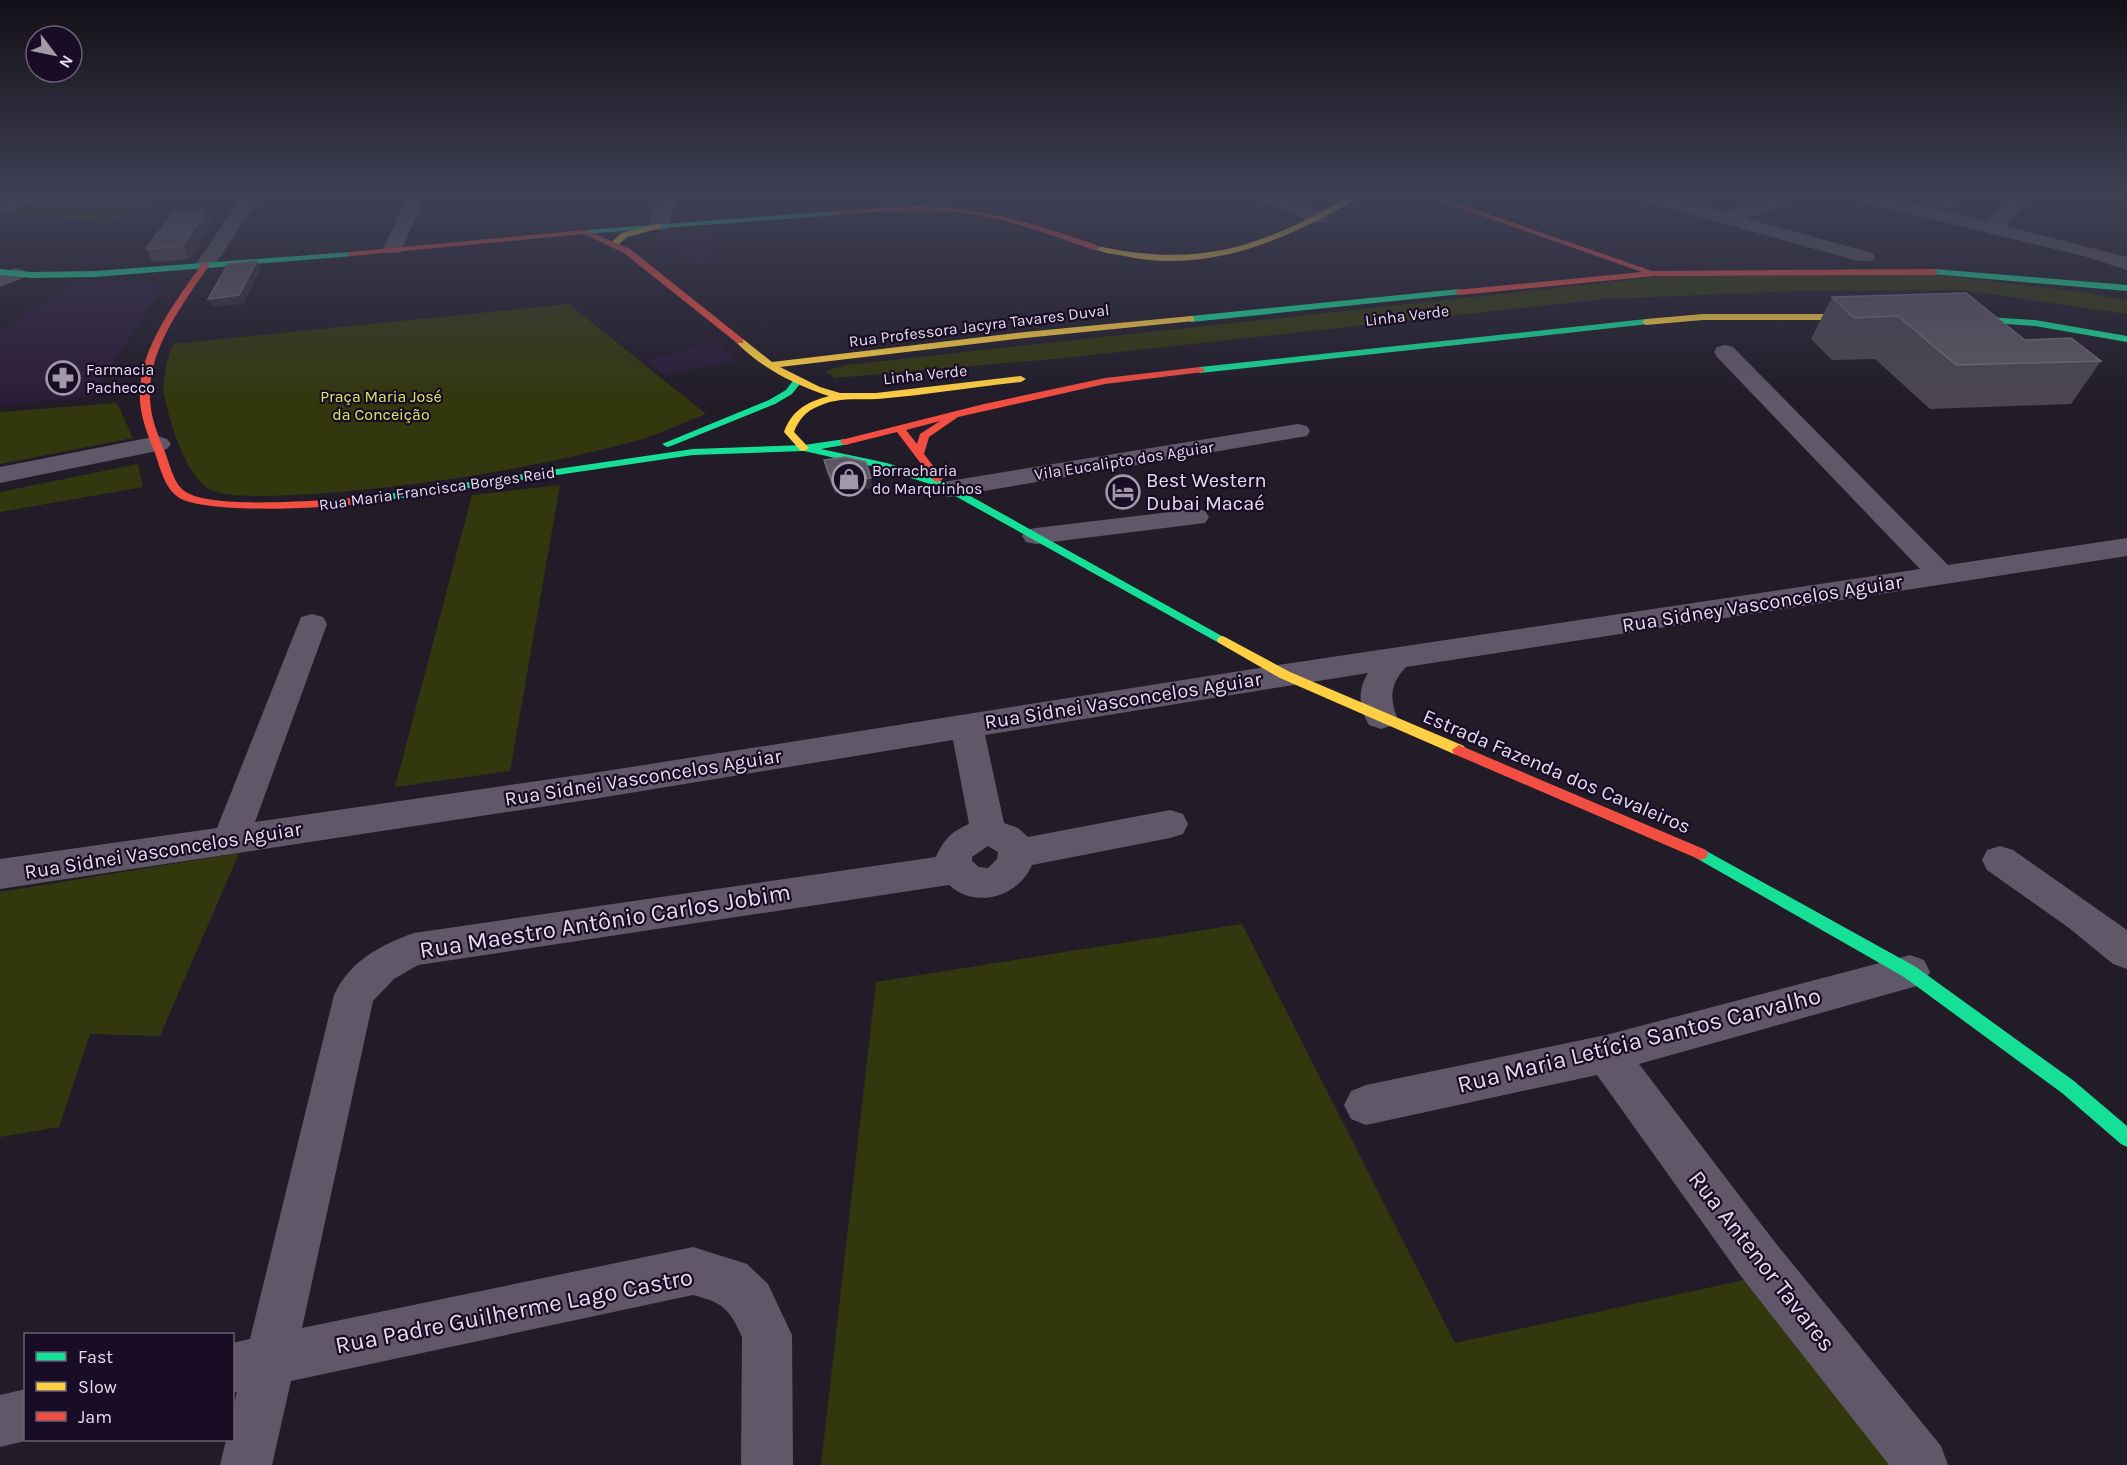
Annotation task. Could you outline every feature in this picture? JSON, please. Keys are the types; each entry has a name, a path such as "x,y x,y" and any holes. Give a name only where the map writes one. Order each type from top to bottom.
{"main road":[{"path":"5,276 56,276 236,263"},
{"path":"193,284 201,277 216,270 251,263"},
{"name":"Linha Verde","path":"643,263 770,366 839,396 910,393 1029,378"},
{"path":"1627,263 1655,273"},
{"name":"Rua Maria Francisca Borges Reid","path":"206,264 154,348 146,376 145,399 173,486 182,495 197,501 248,506 315,505 403,496 693,452 804,448 844,442 899,428"},
{"name":"Rua Professora Jacyra Tavares Duval","path":"770,366 1025,335 1655,273 1870,264 2127,288"},
{"path":"1992,306 2127,328"},
{"name":"Linha Verde","path":"899,428 1105,381 1581,327 1703,317 1881,317"},
{"path":"1947,318 2035,323 2127,339"},
{"path":"1077,372 1267,349"},
{"name":"Rua Maria Francisca Borges Reid","path":"600,465 674,442 761,406 789,392 798,380"},
{"path":"804,448 794,440 789,432 790,422 798,413 813,404 839,396"},
{"name":"Estrada Fazenda dos Cavaleiros","path":"839,396 877,412 899,428 946,487"},
{"path":"920,453 924,436 930,430 951,418 984,407"},
{"name":"Estrada Fazenda dos Cavaleiros","path":"804,448 883,465 946,487 1285,675 1693,850 1910,972 2068,1087 2127,1138"}],"street":[{"path":"1725,352 1941,575"},
{"name":"Vila Eucalipto dos Aguiar","path":"946,487 1298,431"},
{"path":"0,475 158,444"},
{"path":"1036,536 1195,517"},
{"path":"2115,549 2127,567"},
{"name":"Rua Sidney Vasconcelos Aguiar","path":"1285,675 2115,549"},
{"path":"231,838 312,624"},
{"path":"1381,717 1375,702 1377,682 1397,658"},
{"name":"Rua Sidnei Vasconcelos Aguiar","path":"0,874 593,786 1285,675"},
{"path":"967,725 988,832"},
{"path":"1018,853 1170,824"},
{"path":"988,832 1008,838 1018,853 1015,868 1003,879 985,883 968,879 956,869 954,856 960,844 972,835 988,832"},
{"path":"2000,860 2127,952"},
{"name":"Rua Maestro Antônio Carlos Jobim","path":"246,1465 252,1364 354,995 362,983 392,958 414,949 956,869"},
{"name":"Rua Maria Letícia Santos Carvalho","path":"1366,1105 1606,1054 1910,972"},
{"name":"Rua Antenor Tavares","path":"1606,1054 1757,1258 1922,1465"},
{"name":"Rua Padre Guilherme Lago Castro","path":"252,1364 693,1271 729,1281 751,1301 767,1335 767,1465"},
{"path":"0,1421 24,1416"}],"shaded area":[{"path":"78,279 165,285 91,397 0,405 0,333"},
{"path":"716,340 737,361 663,375 647,361"}],"green space":[{"path":"1940,275 2095,294 2127,301 2127,314 1962,290 1799,291 1604,299 1054,359 835,378 825,371 846,365 1667,276"},
{"name":"Praça Maria José da Conceição","path":"569,304 706,414 639,440 518,468 395,486 313,494 262,496 222,493 213,491 204,485 187,462 174,432 164,393 166,368 173,344"},
{"path":"117,403 133,438 0,464 0,412"},
{"path":"138,464 143,487 0,512 0,492"},
{"path":"560,485 510,771 395,787 472,495"},
{"path":"239,853 160,1036 90,1034 59,1127 0,1137 0,892"},
{"path":"1242,924 1455,1343 1753,1278 1909,1465 821,1465 876,982"}],"building":[{"path":"256,263 239,295 208,299 228,264"},
{"path":"1966,293 2025,340 2071,338 2101,361 1956,365 1898,316 1854,318 1832,297"},
{"path":"845,457 866,462 871,478 833,484 824,460"}],"traffic: fast":[{"path":"0,272 32,275 95,274 231,263"},
{"path":"1934,272 2127,288"},
{"path":"1191,319 1459,292"},
{"path":"1956,318 2035,323 2127,339"},
{"path":"1200,370 1646,322"},
{"path":"667,444 772,402 789,392 798,380"},
{"path":"381,498 693,452 804,448 845,442"},
{"path":"804,448 883,465 943,485 1223,640"},
{"path":"1701,854 1910,972 2068,1087 2127,1138"}],"traffic: slow":[{"path":"1646,322 1703,317 1866,317"},
{"path":"770,365 1025,335 1191,319"},
{"path":"740,341 770,365 817,389 839,396 876,396 1021,379"},
{"path":"804,448 789,432 796,417 807,407 837,397"},
{"path":"1223,640 1285,675 1459,750"}],"traffic: jam":[{"path":"643,263 740,341"},
{"path":"1626,263 1648,271"},
{"path":"206,264 164,329 155,348 145,384 145,402 150,424 173,486 182,495 197,501 215,504 314,505 381,498"},
{"path":"1459,292 1655,273 1934,272"},
{"path":"845,442 984,407 1105,381 1200,370"},
{"path":"920,453 924,436 953,417"},
{"path":"899,428 938,479"},
{"path":"1459,750 1701,854"}],"place":[{"name":"Farmacia Pachecco","path":"63,378"},
{"name":"Borracharia do Marquinhos","path":"849,479"},
{"name":"Best Western Dubai Macaé","path":"1123,492"}]}
